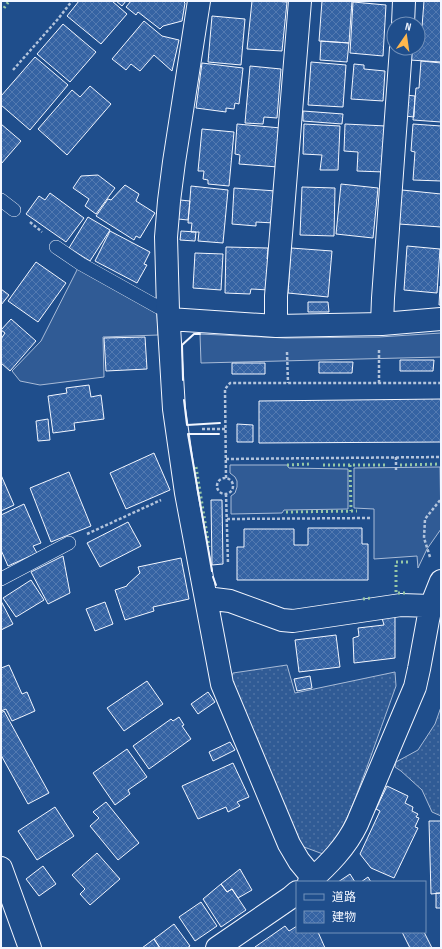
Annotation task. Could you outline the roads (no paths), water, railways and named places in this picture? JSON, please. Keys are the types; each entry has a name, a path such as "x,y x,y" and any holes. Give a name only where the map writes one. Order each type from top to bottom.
{"street":[{"path":"199,1 174,162 166,237 168,314 174,409 186,493 222,684 289,844 311,880 341,850 358,824 415,687 420,669 431,606 441,581"},
{"path":"276,326 276,296 300,1"},
{"path":"403,16 404,1"},
{"path":"380,335 400,56"},
{"path":"168,314 276,326 380,335 441,319"},
{"path":"206,598 230,601 282,620 293,620 401,605 431,606"},
{"path":"1,868 30,948"},
{"path":"217,948 296,893"}],"lane":[{"path":"1,200 14,210"},
{"path":"56,247 81,264 168,314"},
{"path":"1,579 69,543"}]}
